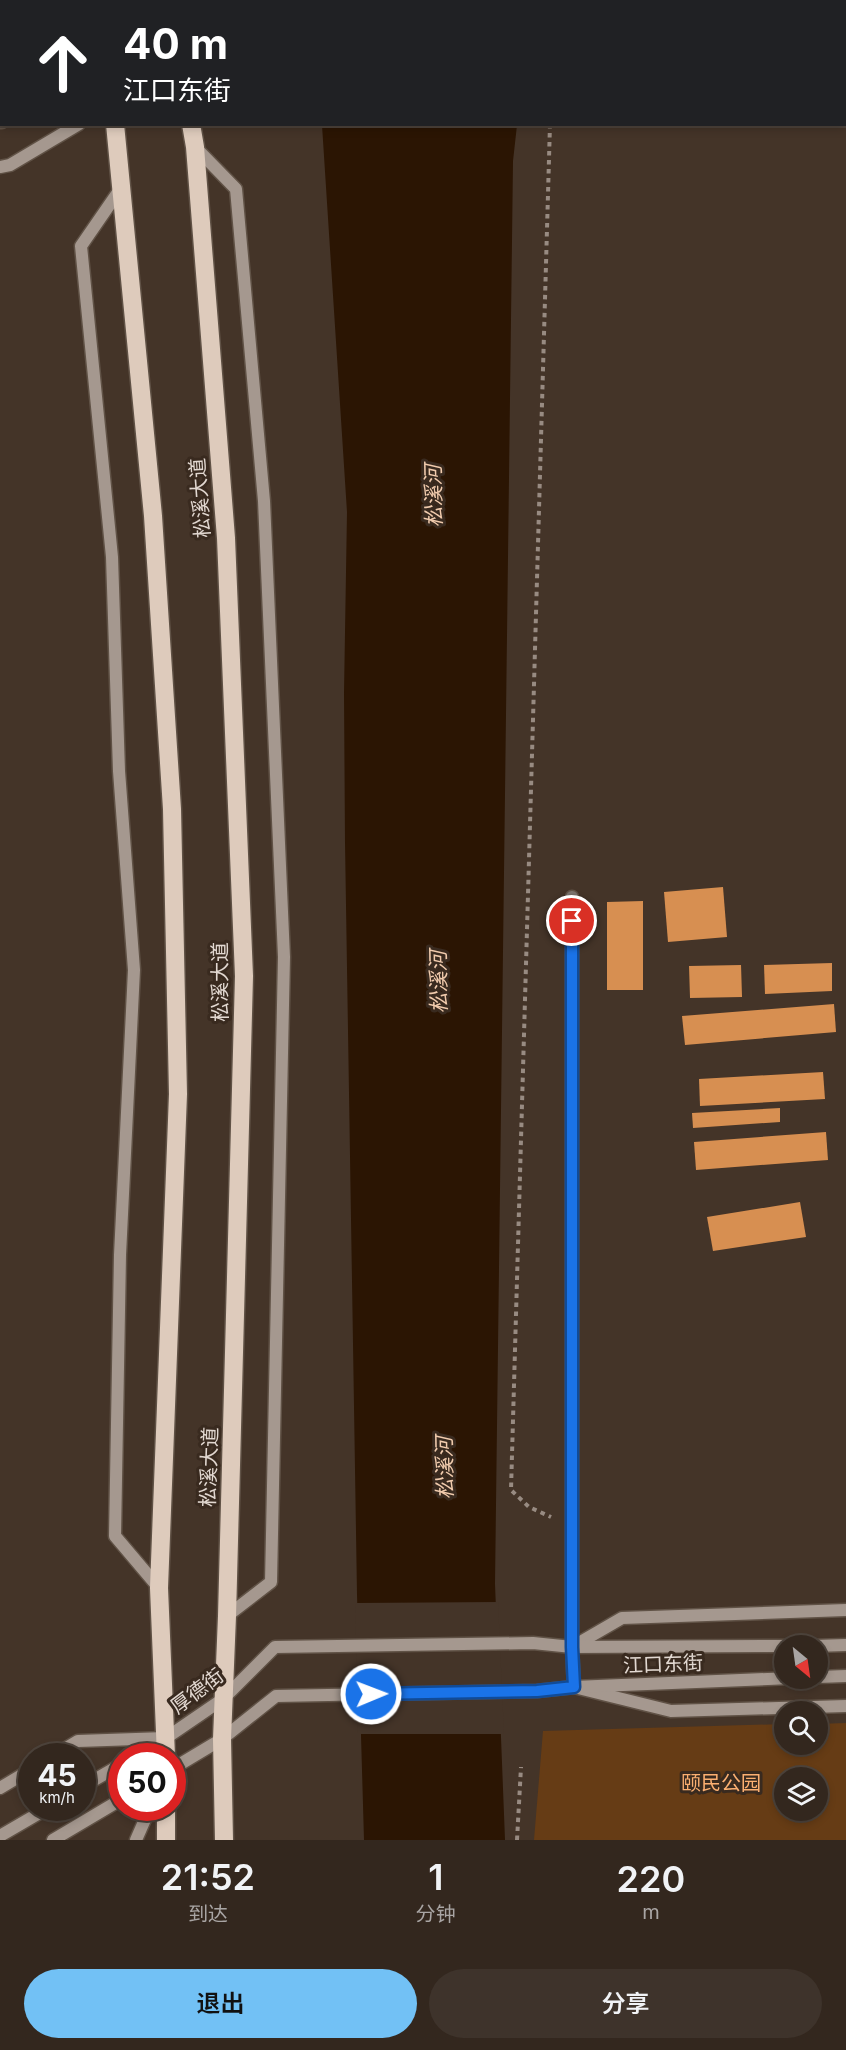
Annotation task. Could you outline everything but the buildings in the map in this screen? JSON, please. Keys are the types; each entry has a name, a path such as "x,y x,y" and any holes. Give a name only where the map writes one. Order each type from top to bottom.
{"highway":[{"path":"115,126 153,516 172,809 178,1094 159,1588 166,1743"},
{"name":"松溪大道","path":"191,126 195,147 226,538 244,976 222,1739 224,1840"},
{"path":"166,1821 166,1840"}],"main road":[{"path":"0,166 10,165 76,126"},
{"path":"195,147 236,189 264,501 284,957 271,1582 227,1616"},
{"path":"121,188 81,246 112,557 119,771 134,970 120,1255 115,1536 159,1588"},
{"path":"846,1610 622,1618 572,1647 574,1687 671,1711 846,1706"},
{"name":"江口东街","path":"275,1647 533,1643 572,1647 774,1646"},
{"path":"828,1646 846,1645"},
{"name":"厚德街","path":"157,1743 223,1699 275,1647"},
{"path":"828,1677 846,1676"},
{"name":"江口东街","path":"222,1739 276,1696 537,1691 574,1687 774,1679"},
{"path":"75,1743 78,1741 166,1738"},
{"path":"186,1761 222,1739"},
{"path":"0,1788 18,1777"},
{"path":"53,1840 108,1807"},
{"path":"0,1836 26,1821"},
{"path":"136,1840 144,1821"}],"street":[{"path":"572,897 572,1647"}],"path":[{"path":"550,126 511,1490 529,1507 549,1517 572,1520"},
{"path":"517,1840 521,1767"}],"green space":[{"name":"颐民公园","path":"846,1723 846,1840 534,1840 543,1731 774,1724 774,1755 828,1755 828,1724"}],"water":[{"name":"松溪河","path":"322,126 517,126 513,161 495,1584 505,1840 364,1840 357,1594 345,842 344,693 347,512"}],"pier":[{"path":"498,1602 504,1734 358,1734 355,1603"}],"route":[{"path":"371,1694 537,1691 574,1687 572,1647 572,921"}]}
